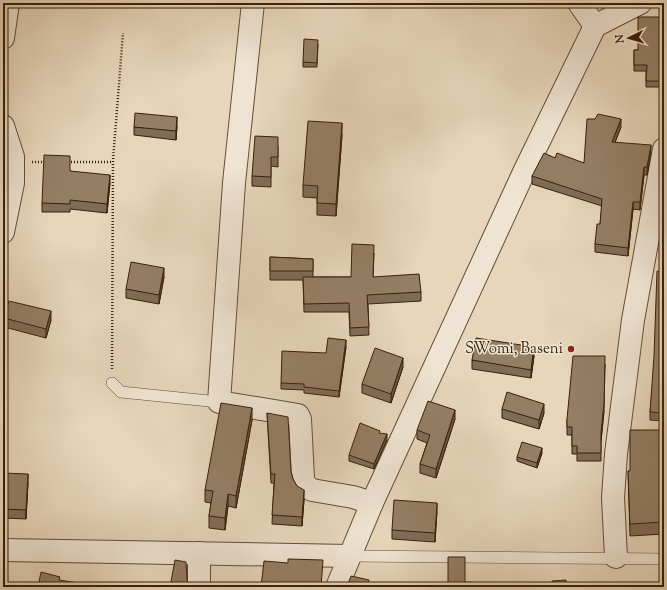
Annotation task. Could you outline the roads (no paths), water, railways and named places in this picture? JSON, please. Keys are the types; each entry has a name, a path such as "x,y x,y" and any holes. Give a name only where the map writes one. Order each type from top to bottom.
{"street":[{"path":"3,38 8,3"},
{"path":"253,3 234,183 219,402 298,415 300,419 303,478 305,485 312,490 353,497 372,503"},
{"path":"578,3 595,26"},
{"path":"337,587 372,503 524,172 595,26 640,3"},
{"path":"3,126 13,156 13,183 3,232"},
{"path":"616,558 613,498 616,454 633,320 664,149"},
{"path":"3,550 350,556"},
{"path":"199,553 199,587"}],"lane":[{"path":"112,383 121,392 219,402"},
{"path":"350,556 664,559"}],"place":[{"name":"SWomi, Baseni","path":"571,349"}]}
